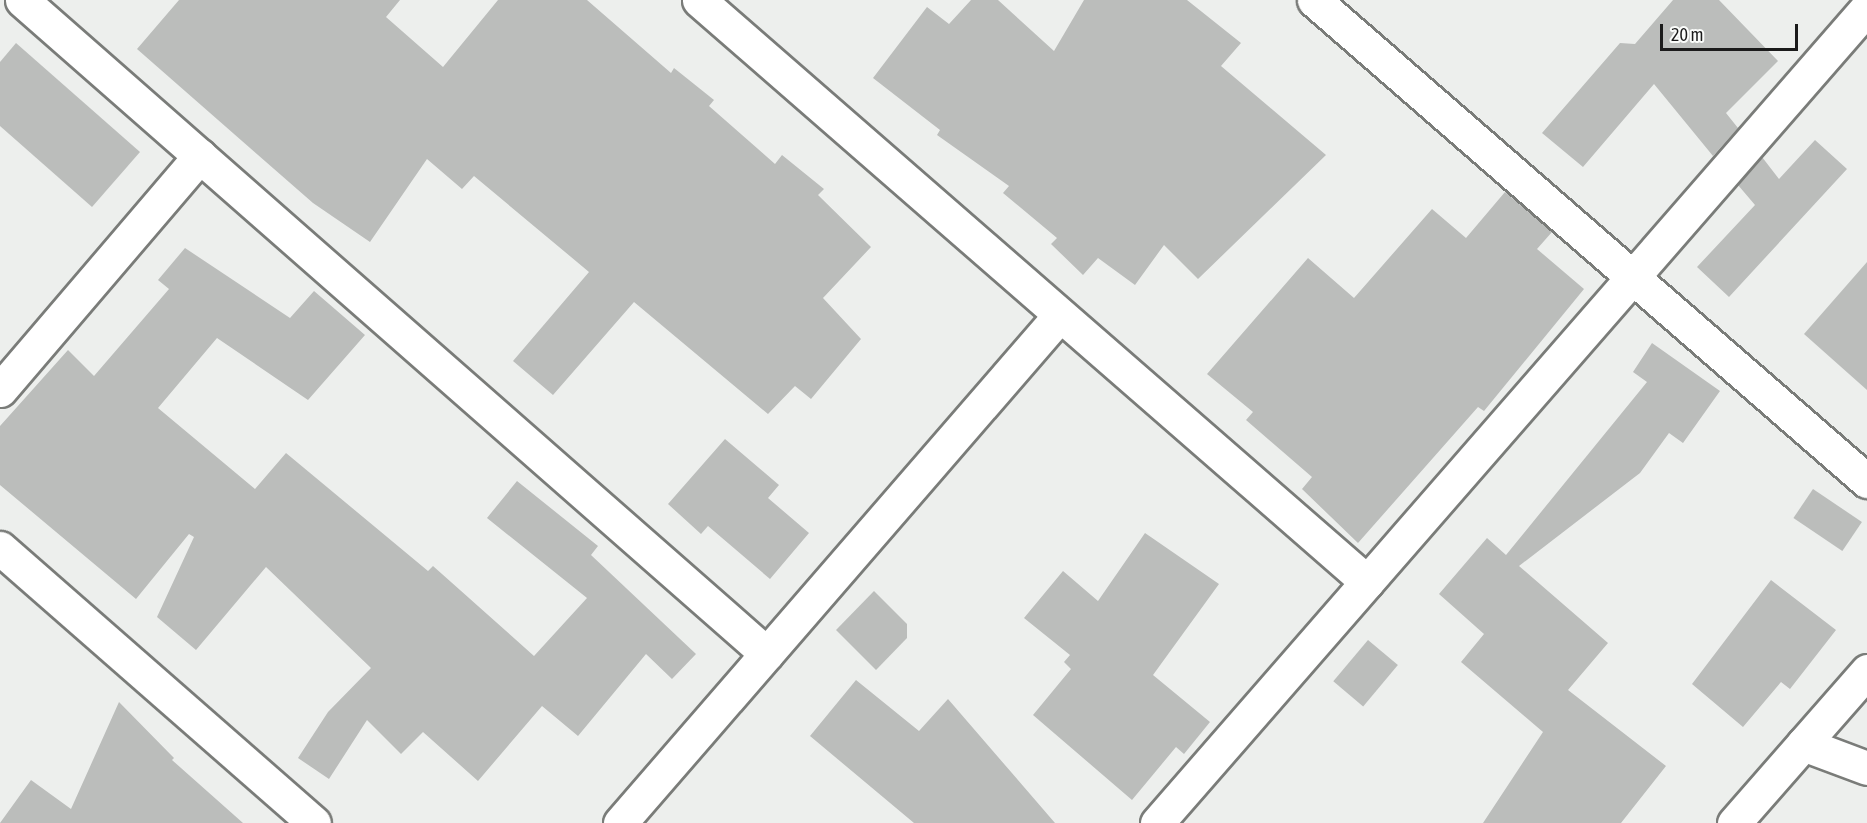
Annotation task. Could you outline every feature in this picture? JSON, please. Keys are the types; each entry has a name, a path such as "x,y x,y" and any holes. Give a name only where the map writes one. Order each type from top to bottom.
{"street":[{"path":"22,0 767,654"},
{"path":"699,0 1367,582"},
{"path":"1314,0 1867,481"},
{"path":"1157,823 1867,8"},
{"path":"0,390 200,156"},
{"path":"620,823 1059,315"},
{"path":"0,548 314,823"},
{"path":"1734,823 1867,671"},
{"path":"1803,744 1867,768"}],"building":[{"path":"179,0 400,0 386,17 443,67 498,0 587,0 671,73 674,68 714,100 709,106 775,164 782,155 824,189 818,195 871,247 823,298 861,339 811,399 795,386 768,414 634,302 553,395 513,361 589,272 474,176 462,189 427,159 370,242 313,203 137,49"},
{"path":"971,0 998,0 1054,51 1084,0 1187,0 1241,43 1221,66 1326,155 1198,279 1164,245 1135,285 1098,258 1083,275 1051,244 1057,238 1003,193 1009,186 937,135 940,130 873,78 927,7 949,24"},
{"path":"1673,0 1719,0 1778,61 1726,113 1738,128 1713,156 1654,84 1583,167 1542,133 1620,43 1635,44"},
{"path":"16,43 140,152 92,207 0,126 0,62"},
{"path":"1815,140 1847,169 1729,297 1697,267 1755,205 1738,185 1762,157 1779,179"},
{"path":"1505,192 1552,232 1537,249 1584,289 1484,411 1478,407 1358,543 1302,489 1312,477 1246,420 1253,412 1207,374 1308,258 1354,298 1432,209 1466,238"},
{"path":"185,248 290,318 314,291 365,335 308,400 217,338 158,408 255,489 286,453 428,571 433,566 534,656 587,598 487,518 517,481 598,546 591,555 696,654 672,679 646,654 578,736 542,706 478,781 423,732 401,754 367,720 329,779 298,758 328,712 371,668 266,567 196,650 157,617 194,537 189,534 136,599 0,485 0,426 68,350 94,376 169,289 158,280"},
{"path":"1867,262 1867,390 1804,334"},
{"path":"1652,343 1720,391 1683,443 1669,433 1640,473 1519,566 1608,643 1568,690 1666,766 1621,823 1483,823 1543,732 1461,662 1484,634 1439,594 1487,538 1506,555 1647,382 1633,372"},
{"path":"725,439 779,485 768,498 809,533 770,579 708,526 701,534 668,504"},
{"path":"1813,489 1862,522 1842,551 1793,518"},
{"path":"1145,533 1219,584 1153,675 1210,722 1184,754 1176,747 1132,800 1033,715 1071,669 1064,662 1070,655 1024,618 1063,571 1098,601"},
{"path":"1771,580 1836,630 1790,689 1781,682 1743,727 1692,684"},
{"path":"874,591 907,624 907,638 876,670 836,630"},
{"path":"1368,640 1398,665 1363,706 1333,681"},
{"path":"856,680 919,731 948,699 1055,823 914,823 810,736"},
{"path":"119,702 174,758 172,760 243,823 0,823 31,780 71,809"}]}
